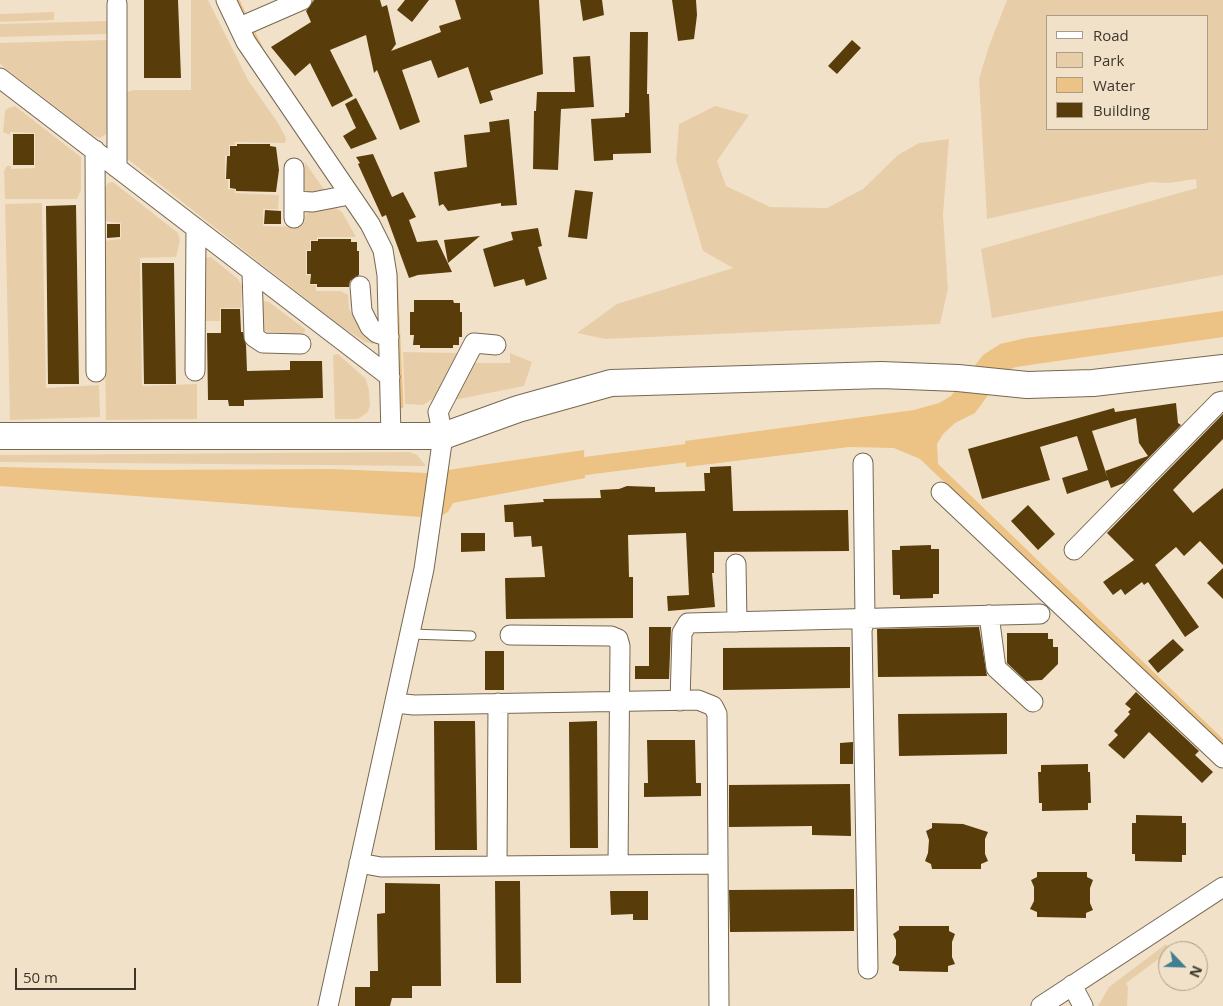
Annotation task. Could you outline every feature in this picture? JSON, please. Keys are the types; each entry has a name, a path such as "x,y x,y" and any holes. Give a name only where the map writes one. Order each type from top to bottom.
{"main road":[{"path":"0,436 443,436 518,410 611,382 864,375 958,378 1028,385 1093,383 1223,368"}],"street":[{"path":"226,0 246,42 370,224 383,250 387,275 390,436"},
{"path":"240,27 302,0"},
{"path":"117,4 118,168"},
{"path":"0,78 390,377"},
{"path":"95,150 96,372"},
{"path":"294,168 294,209 313,202 349,195"},
{"path":"196,228 196,371"},
{"path":"252,270 254,337 263,343 301,344"},
{"path":"360,286 362,311 370,328 377,333 389,337"},
{"path":"328,1006 424,569 443,436 438,412 474,343 496,345"},
{"path":"1074,550 1219,402 1223,401"},
{"path":"862,463 865,618 862,630 868,969"},
{"path":"941,492 1223,758"},
{"path":"736,564 737,622"},
{"path":"680,701 684,627 688,623 1040,614"},
{"path":"989,615 996,668 1033,702"},
{"path":"510,635 611,636 618,639 620,646 618,865"},
{"path":"395,703 414,705 680,701 706,702 713,706 717,714 719,1006"},
{"path":"497,866 498,703"},
{"path":"359,863 381,867 718,864"},
{"path":"1041,1006 1223,887"},
{"path":"1072,985 1083,1006"}],"lane":[{"path":"410,634 471,636"}],"green space":[{"path":"191,0 208,0 248,80 278,123 286,138 285,143 235,142 235,145 229,145 229,155 225,156 225,179 228,180 228,189 235,190 235,193 279,195 278,209 263,209 263,226 299,227 307,213 313,210 336,208 342,212 356,237 317,237 317,240 310,240 310,250 306,250 306,275 310,275 310,285 316,285 316,291 341,291 348,295 349,309 364,332 375,341 373,344 365,342 339,325 125,157 125,93 133,90 191,90"},
{"path":"1007,0 1223,0 1223,275 992,318 981,249 1197,188 1196,179 1168,183 1151,182 987,219 979,79 989,46"},
{"path":"54,12 54,20 0,22 0,14"},
{"path":"107,21 107,34 0,37 0,24"},
{"path":"107,40 108,124 106,134 100,138 92,135 0,64 0,43"},
{"path":"15,106 81,157 81,190 77,199 5,199 4,171 7,166 11,166 11,169 35,168 35,133 10,132 10,135 3,132 5,111"},
{"path":"715,106 749,115 717,161 726,186 770,207 827,208 863,189 898,155 919,143 949,139 943,215 948,289 940,324 605,339 577,333 617,304 733,268 703,251 676,160 679,124"},
{"path":"305,162 327,194 306,193 303,187"},
{"path":"113,182 178,233 180,240 176,257 140,258 142,386 197,384 197,419 106,420 103,241 121,239 121,223 103,221 103,190 108,183"},
{"path":"42,203 46,388 99,385 100,417 10,420 5,204"},
{"path":"211,257 238,279 242,286 241,308 220,308 220,321 203,321 205,258"},
{"path":"263,301 269,302 305,329 304,335 264,331 262,329 261,305"},
{"path":"403,352 458,353 436,396 423,405 405,404"},
{"path":"510,353 532,362 524,386 454,400 470,363 510,363"},
{"path":"338,354 366,379 370,405 368,412 358,419 335,419 333,355"},
{"path":"410,452 417,455 426,466 0,462 0,455"},
{"path":"1158,950 1158,960 1126,983 1128,987 1127,1006 1098,1006 1109,987"}],"water":[{"path":"1223,311 1223,337 1016,367 1006,371 975,413 955,423 943,434 937,444 938,464 1223,739 1223,747 920,459 894,448 849,447 686,467 685,441 914,410 939,403 951,396 983,355 1000,344 1026,338"},
{"path":"584,450 585,478 453,503 448,512 441,516 420,517 0,486 0,467 141,470 332,469 427,473"}],"building":[{"path":"144,0 178,0 181,78 144,78"},
{"path":"314,0 380,0 382,7 387,5 396,44 391,51 441,32 439,26 461,19 455,0 539,0 543,74 490,91 493,100 480,104 468,67 438,78 431,60 402,70 420,122 400,130 377,70 374,73 366,35 330,50 353,96 332,107 310,63 295,76 271,47 311,22 306,11"},
{"path":"405,0 429,0 412,22 397,10"},
{"path":"580,0 602,0 604,15 583,21"},
{"path":"672,0 696,0 697,15 694,39 678,41"},
{"path":"630,32 648,32 647,94 649,94 651,153 613,154 613,160 594,161 591,119 625,117 625,113 629,113"},
{"path":"852,40 861,48 837,74 828,66"},
{"path":"590,56 594,107 561,109 558,170 533,169 534,111 536,111 537,92 575,92 573,57"},
{"path":"356,98 377,139 351,149 343,136 356,128 345,104"},
{"path":"509,119 517,205 501,206 501,203 448,211 443,204 439,206 434,172 467,167 464,135 490,132 489,122"},
{"path":"13,134 34,134 34,165 13,165"},
{"path":"237,144 270,144 270,146 276,147 279,170 276,192 236,191 236,189 230,188 230,179 226,179 227,156 230,156 230,146 237,146"},
{"path":"373,154 392,197 403,192 416,217 409,220 417,242 437,240 452,272 418,275 409,278 386,215 382,217 356,157"},
{"path":"575,190 593,192 587,239 568,237"},
{"path":"76,205 79,384 48,384 46,206"},
{"path":"265,210 281,211 281,224 264,224"},
{"path":"107,224 120,224 120,237 107,238"},
{"path":"538,228 542,246 538,247 547,279 526,286 524,279 494,287 483,249 513,240 511,232"},
{"path":"480,236 448,263 444,240"},
{"path":"318,239 351,239 351,242 357,242 359,275 350,281 349,287 317,287 317,284 310,284 311,274 307,274 307,251 311,251 311,241 318,241"},
{"path":"142,263 174,263 176,384 144,384"},
{"path":"414,300 453,300 454,303 460,303 462,337 459,337 459,345 453,345 453,348 420,348 420,345 413,345 414,335 410,335 410,312 414,312"},
{"path":"221,309 240,309 241,332 243,332 246,345 247,371 290,370 290,361 322,361 323,398 244,400 244,406 229,406 228,400 208,400 207,333 221,333"},
{"path":"1176,403 1178,423 1181,425 1124,483 1111,488 1108,480 1067,494 1062,478 1088,470 1077,436 1040,447 1050,480 982,499 968,449 1114,408 1115,412","holes":["1136,418 1139,443 1148,456 1105,471 1092,431"]},
{"path":"1223,414 1223,439 1173,490 1193,513 1223,488 1223,565 1200,541 1184,556 1176,547 1155,565 1199,627 1185,637 1148,582 1144,585 1142,582 1125,595 1121,589 1113,595 1103,582 1134,560 1107,533"},
{"path":"731,466 733,511 848,510 849,551 714,552 714,573 712,573 715,607 668,611 667,596 689,595 686,533 628,535 629,577 633,577 633,618 506,619 505,578 545,577 542,546 532,547 531,536 514,537 513,522 505,522 504,505 544,502 543,499 601,498 600,490 619,489 627,486 655,487 655,492 705,491 704,473 710,473 710,467"},
{"path":"1028,505 1055,534 1038,550 1011,521"},
{"path":"461,533 485,533 485,551 461,552"},
{"path":"931,545 931,549 939,549 939,594 933,594 933,598 900,599 900,595 893,595 892,550 900,550 900,546"},
{"path":"1223,568 1223,599 1207,583"},
{"path":"649,627 671,627 669,679 635,679 635,666 649,666"},
{"path":"979,627 987,676 878,677 877,629"},
{"path":"1007,633 1048,633 1048,639 1053,639 1053,647 1058,647 1058,664 1042,680 1026,681 1007,663"},
{"path":"1173,639 1184,650 1158,673 1148,661"},
{"path":"850,647 850,688 723,690 723,648"},
{"path":"485,651 504,651 504,690 485,690"},
{"path":"1136,692 1199,751 1195,755 1213,772 1202,783 1149,732 1124,759 1108,745 1118,735 1114,731 1130,714 1128,712 1131,709 1125,704"},
{"path":"1007,713 1007,754 899,756 898,714"},
{"path":"434,721 475,721 477,850 435,850"},
{"path":"597,721 598,848 570,848 569,722"},
{"path":"647,740 695,740 696,783 701,783 701,796 644,797 644,783 648,783"},
{"path":"853,742 853,764 840,764 840,743"},
{"path":"1088,764 1091,803 1088,803 1088,810 1042,811 1042,803 1039,803 1038,772 1041,772 1041,765"},
{"path":"850,784 851,836 812,835 812,826 729,827 729,785"},
{"path":"1136,815 1182,816 1182,823 1186,823 1186,855 1182,855 1182,862 1135,861 1135,854 1132,854 1132,823 1136,823"},
{"path":"932,823 963,824 988,832 985,839 985,854 988,861 981,864 981,869 932,869 931,864 925,861 929,840 926,831 932,828"},
{"path":"1037,872 1087,872 1087,877 1093,880 1090,888 1090,903 1093,910 1086,913 1086,918 1037,917 1037,912 1030,909 1034,901 1034,887 1031,880 1037,877"},
{"path":"495,881 520,881 521,983 496,983"},
{"path":"385,883 440,884 441,986 412,986 412,998 392,998 390,1006 355,1006 355,987 370,987 370,971 378,971 377,914 385,913"},
{"path":"854,889 854,931 730,932 729,890"},
{"path":"610,891 648,891 648,920 633,920 633,914 611,915"},
{"path":"899,926 949,926 949,931 955,934 952,942 952,957 955,964 948,966 948,972 899,971 899,966 892,963 896,955 896,940 893,934 899,930"}],"waterway":[{"path":"237,0 246,20"},
{"path":"250,27 260,47"},
{"path":"395,273 401,406"},
{"path":"562,469 710,450"}]}
